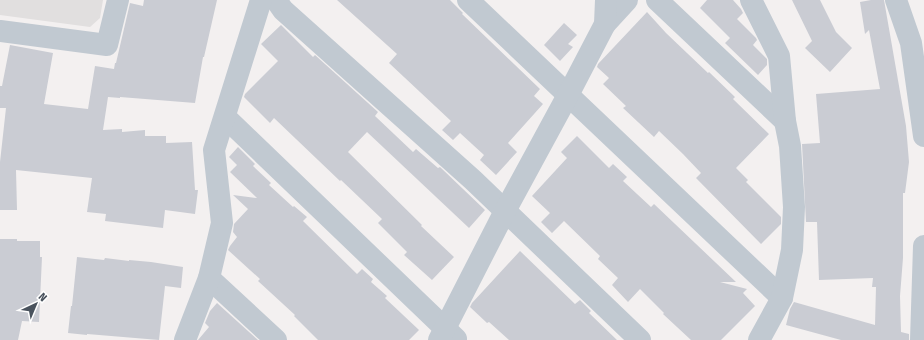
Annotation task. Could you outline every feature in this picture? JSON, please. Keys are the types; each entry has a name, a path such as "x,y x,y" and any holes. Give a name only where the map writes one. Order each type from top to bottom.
{"street":[{"path":"0,31 107,45 118,0"},
{"path":"185,340 209,278 222,223 214,150 261,0"},
{"path":"276,0 283,10 473,180 640,340"},
{"path":"468,0 782,298"},
{"path":"605,24 606,0"},
{"path":"225,117 447,336 505,210 605,24 627,0"},
{"path":"657,0 785,121"},
{"path":"751,0 779,56 785,121 790,146 794,207 792,250 782,298 759,340"},
{"path":"896,0 911,43 924,136"},
{"path":"921,340 924,246"},
{"path":"209,278 276,340"}],"shaded area":[{"path":"0,0 103,0 100,18 90,27 0,15"}],"building":[{"path":"144,0 217,0 203,57 195,103 108,97 103,130 122,129 122,132 145,130 145,136 166,136 166,143 192,142 195,190 198,190 195,214 165,210 163,228 105,221 106,214 87,212 92,178 16,170 17,210 0,210 0,162 6,108 0,108 0,86 2,86 10,45 53,53 44,104 88,109 95,66 114,69 130,3 143,6"},
{"path":"337,0 450,0 463,13 462,14 540,89 534,96 543,104 508,143 517,152 496,175 480,160 484,155 460,133 453,140 442,130 451,121 389,63 397,54"},
{"path":"707,0 733,0 741,9 743,13 737,19 756,38 757,40 753,45 767,59 767,65 758,75 725,43 730,38 700,8"},
{"path":"792,0 820,0 836,32 852,48 830,72 805,48 812,41"},
{"path":"884,0 906,126 909,162 905,193 903,193 903,258 900,296 901,332 909,334 909,340 841,340 786,325 790,309 794,302 875,325 876,287 872,287 873,278 819,280 817,222 806,222 802,144 820,143 816,94 880,89 869,30 865,34 860,2"},
{"path":"647,12 666,33 735,97 733,99 769,134 736,168 748,180 746,182 781,217 781,224 761,244 696,178 701,173 683,154 659,131 654,137 623,108 626,106 603,84 609,78 597,67 598,64"},
{"path":"564,23 577,35 568,44 573,47 560,61 544,45"},
{"path":"281,25 313,57 315,55 378,112 375,116 413,152 416,149 438,168 440,167 485,210 469,228 367,132 348,152 454,257 432,280 404,255 407,252 378,223 382,219 274,118 270,123 244,97 245,94 278,61 261,44"},
{"path":"577,136 609,168 613,164 627,177 623,181 651,207 654,204 736,282 720,282 747,289 743,293 755,306 721,340 691,340 663,314 664,313 640,289 628,302 612,285 618,278 598,259 600,256 564,221 552,233 541,222 550,213 532,196 567,158 561,152"},
{"path":"238,147 255,164 253,166 271,183 269,185 293,207 294,206 307,217 303,221 357,274 362,269 373,279 371,282 387,296 385,298 419,330 409,340 318,340 294,316 295,315 258,281 260,279 228,250 237,237 233,232 234,224 248,209 233,195 257,198 230,172 237,165 229,157"},
{"path":"0,239 40,241 40,257 42,257 39,322 22,321 18,340 0,340"},
{"path":"520,251 575,304 580,300 591,311 589,313 617,340 509,340 489,322 487,323 470,307"},
{"path":"77,257 151,262 183,267 181,288 165,286 159,340 68,333"},
{"path":"217,303 258,340 198,340 209,327 205,323 210,311"}]}
